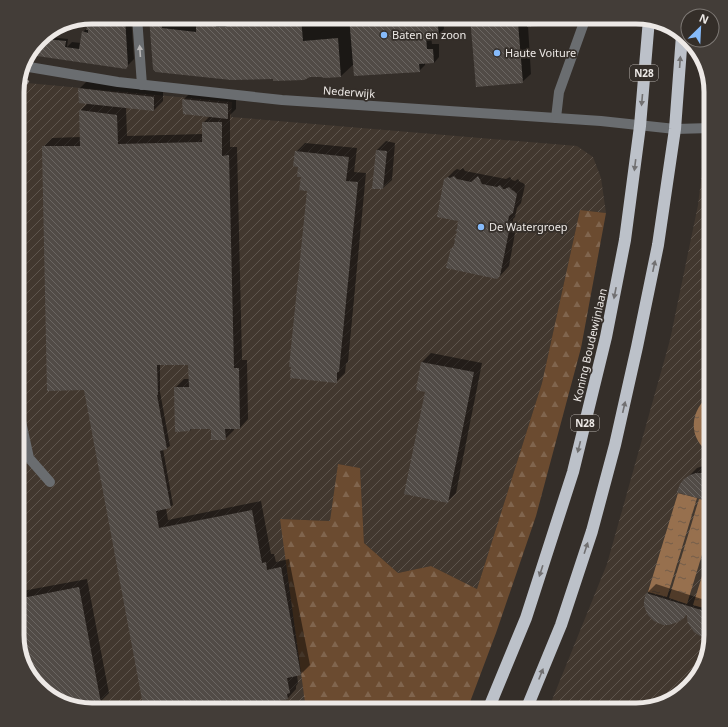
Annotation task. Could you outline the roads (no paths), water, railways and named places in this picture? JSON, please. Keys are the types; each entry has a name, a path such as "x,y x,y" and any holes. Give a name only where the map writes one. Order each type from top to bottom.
{"highway":[{"name":"Koning Boudewijnlaan","path":"491,703 526,618 573,472 606,337 624,247 640,126 648,25"},
{"path":"529,703 561,626 592,531 615,445 658,245 675,129 681,48"}],"street":[{"path":"138,24 142,85"},
{"path":"556,118 559,92 583,24"},
{"name":"Nederwijk","path":"29,67 118,82 282,100 601,121 675,129 704,128"},
{"path":"24,435 29,458 50,482"}],"water":[{"path":"704,401 704,449 698,441 695,433 694,424 698,408"},
{"path":"678,493 697,498 667,597 648,592"},
{"path":"699,499 704,500 704,548 687,604 669,598"},
{"path":"704,570 704,608 693,605"}],"place":[{"name":"Baten en zoon","path":"384,35"},
{"name":"Haute Voiture","path":"497,53"},
{"name":"De Watergroep","path":"481,227"}]}
